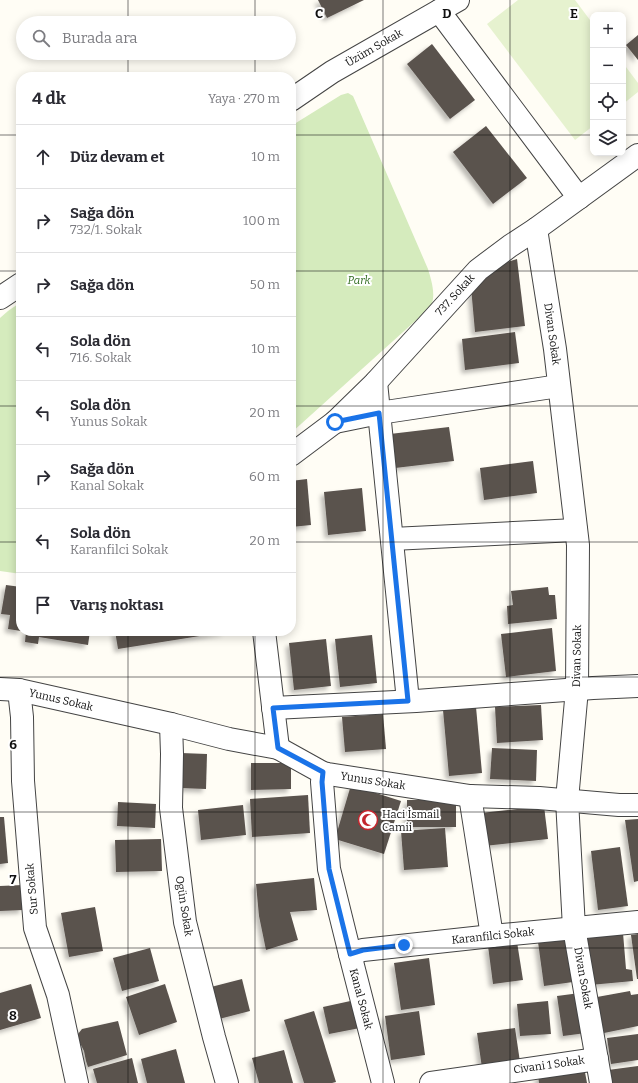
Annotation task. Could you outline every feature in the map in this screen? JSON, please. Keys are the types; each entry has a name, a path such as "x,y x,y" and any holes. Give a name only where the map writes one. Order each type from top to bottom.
{"street":[{"name":"Üzüm Sokak","path":"296,97 332,72 458,0"},
{"path":"439,11 579,198"},
{"name":"737. Sokak","path":"296,451 335,422 376,382 478,270 638,155"},
{"name":"Divan Sokak","path":"536,229 555,350 578,545 577,689 567,800 574,928 596,1058 602,1083"},
{"path":"0,298 16,287"},
{"path":"376,382 408,701"},
{"path":"335,422 379,413 559,386"},
{"path":"392,539 576,530"},
{"path":"265,636 278,748"},
{"path":"273,708 638,686"},
{"name":"Yunus Sokak","path":"10,689 171,724 228,739 278,748 323,772 470,796 539,798 619,805 638,805"},
{"name":"Sur Sokak","path":"10,689 22,717 23,781 35,928 58,995 77,1083"},
{"name":"Ogün Sokak","path":"171,724 171,808 185,922 214,1037 228,1083"},
{"name":"Kanal Sokak","path":"323,772 322,782 329,869 383,1083"},
{"path":"470,796 492,936"},
{"name":"Karanfilci Sokak","path":"350,954 363,950 638,922"},
{"name":"Civani 1 Sokak","path":"431,1083 596,1058"}],"green space":[{"path":"518,0 575,0 590,20 590,128 575,140 487,24"},
{"path":"626,67 638,83 638,92 626,102"},
{"name":"Park","path":"348,93 353,96 428,269 433,288 433,298 430,307 427,310 296,428 296,123 341,95"},
{"path":"16,305 16,573 0,571 0,318"}],"building":[{"path":"318,0 364,0 327,18"},
{"path":"638,35 638,60 626,45"},
{"path":"432,44 475,100 450,119 407,64"},
{"path":"486,126 527,178 493,204 453,152"},
{"path":"517,259 525,326 475,332 471,287 494,266"},
{"path":"515,332 519,363 465,370 462,339"},
{"path":"449,427 454,461 395,468 390,434"},
{"path":"533,461 537,493 484,500 480,468"},
{"path":"307,479 311,525 296,526 296,480"},
{"path":"362,488 366,531 328,535 324,492"},
{"path":"6,585 16,586 16,630 8,629 10,615 1,614"},
{"path":"548,587 549,595 555,595 557,619 508,624 507,606 513,605 511,591"},
{"path":"552,628 556,671 506,677 501,634"},
{"path":"372,635 377,683 340,687 335,639"},
{"path":"26,636 89,636 88,645 39,637 38,644 25,642"},
{"path":"116,636 200,636 118,649"},
{"path":"326,639 331,686 294,690 289,643"},
{"path":"541,705 543,740 497,743 495,707"},
{"path":"476,707 482,773 449,776 443,710"},
{"path":"383,714 386,749 345,752 342,717"},
{"path":"492,748 537,750 536,781 490,779"},
{"path":"181,753 207,754 206,789 181,788"},
{"path":"251,763 291,763 291,789 251,790"},
{"name":"Haci İsmail Camii","path":"351,785 401,801 384,854 335,839"},
{"path":"308,795 310,833 252,837 250,799"},
{"path":"407,800 456,800 456,827 407,827"},
{"path":"118,802 156,804 155,828 117,826"},
{"path":"243,805 246,835 201,840 198,810"},
{"path":"544,806 548,839 484,846 481,813"},
{"path":"0,817 4,817 8,863 0,864"},
{"path":"638,819 638,881 634,882 625,820"},
{"path":"445,828 448,867 404,870 401,831"},
{"path":"161,839 162,871 116,872 115,840"},
{"path":"620,847 628,906 598,910 591,851"},
{"path":"314,878 317,910 290,912 298,940 266,950 259,916 256,884"},
{"path":"23,885 23,910 0,911 0,886"},
{"path":"95,907 103,951 69,957 61,913"},
{"path":"623,933 626,969 632,970 633,981 590,985 584,939"},
{"path":"638,934 638,979 637,979 631,935"},
{"path":"567,938 573,982 544,986 538,942"},
{"path":"517,942 523,980 493,984 488,946"},
{"path":"150,948 159,981 122,991 113,958"},
{"path":"429,958 435,1005 401,1010 394,963"},
{"path":"242,979 250,1011 219,1019 211,987"},
{"path":"31,984 41,1018 0,1030 0,993"},
{"path":"165,984 177,1022 139,1035 126,997"},
{"path":"630,991 631,995 638,994 638,1026 604,1033 597,997"},
{"path":"580,993 586,1033 563,1036 557,996"},
{"path":"355,1000 360,1028 329,1034 323,1007"},
{"path":"548,1001 551,1034 520,1036 517,1004"},
{"path":"314,1011 336,1082 304,1083 284,1020"},
{"path":"419,1011 425,1055 391,1060 385,1016"},
{"path":"118,1021 127,1055 88,1067 78,1034 82,1029"},
{"path":"515,1028 520,1062 482,1068 477,1033"},
{"path":"638,1034 638,1060 611,1064 607,1038"},
{"path":"176,1049 185,1083 147,1083 141,1059"},
{"path":"284,1050 293,1083 259,1083 252,1058"},
{"path":"132,1058 138,1083 97,1083 93,1069"},
{"path":"638,1066 638,1083 609,1083 608,1070"},
{"path":"584,1067 587,1083 539,1083 538,1075"}],"place":[{"name":"Haci İsmail Camii","path":"368,820"}],"route":[{"path":"335,422 379,413 408,701 273,708 278,748 323,772 322,782 329,869 350,954 363,950 404,945"}]}
